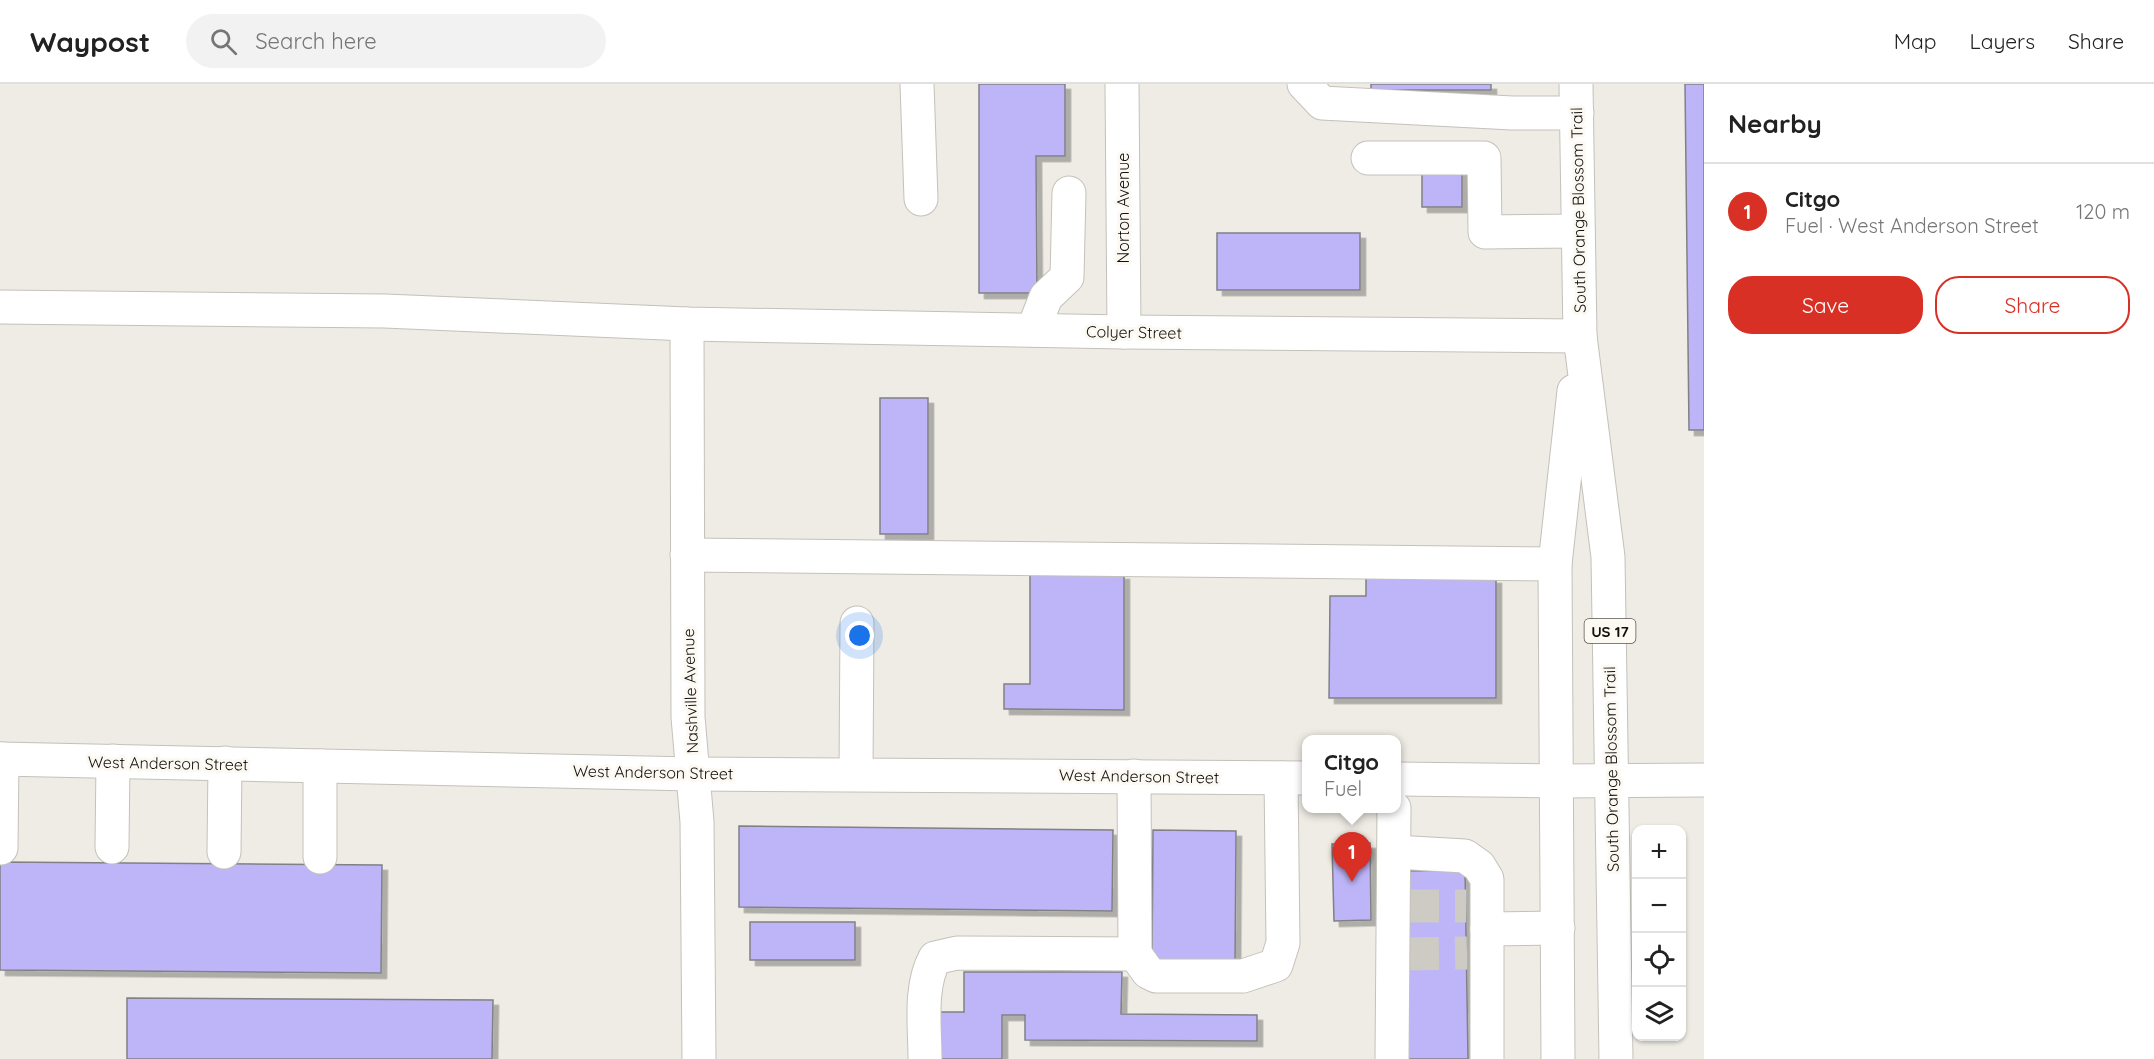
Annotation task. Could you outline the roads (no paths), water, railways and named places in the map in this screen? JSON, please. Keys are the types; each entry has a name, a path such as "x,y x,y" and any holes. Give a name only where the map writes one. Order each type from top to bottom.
{"street":[{"path":"917,84 921,199"},
{"name":"Norton Avenue","path":"1122,84 1124,332"},
{"path":"1304,84 1322,103 1512,113 1576,98"},
{"name":"South Orange Blossom Trail","path":"1576,98 1580,336 1608,557 1616,1059"},
{"path":"1368,158 1484,158 1485,232 1578,231"},
{"path":"1033,330 1046,297 1067,277 1069,193"},
{"name":"Colyer Street","path":"0,307 385,311 687,324 1124,332 1580,336"},
{"name":"Nashville Avenue","path":"687,324 688,717 697,822 699,1059"},
{"name":"South Orange Blossom Trail","path":"1558,1059 1555,564 1580,336"},
{"path":"687,555 1555,564"},
{"path":"856,774 857,623"},
{"path":"1,759 1,848"},
{"name":"West Anderson Street","path":"1,759 693,774 1294,778"},
{"path":"112,847 113,762"},
{"path":"224,852 225,764"},
{"path":"320,766 320,857"},
{"path":"1134,776 1135,954 1148,972 1156,976 1243,976 1276,965 1283,944 1294,778"},
{"path":"1401,779 1704,780"},
{"path":"1392,1059 1400,954 1400,905 1394,852 1394,813"},
{"path":"1394,852 1465,856 1479,866 1486,879 1478,929 1486,1059"},
{"path":"1478,929 1558,928"},
{"path":"925,1059 926,988 929,969 935,958 944,954 957,953 1135,954"}],"tunnel":[{"path":"1406,906 1466,906"},
{"path":"1406,954 1467,953"}],"place":[{"name":"Citgo","path":"1352,882"}]}
